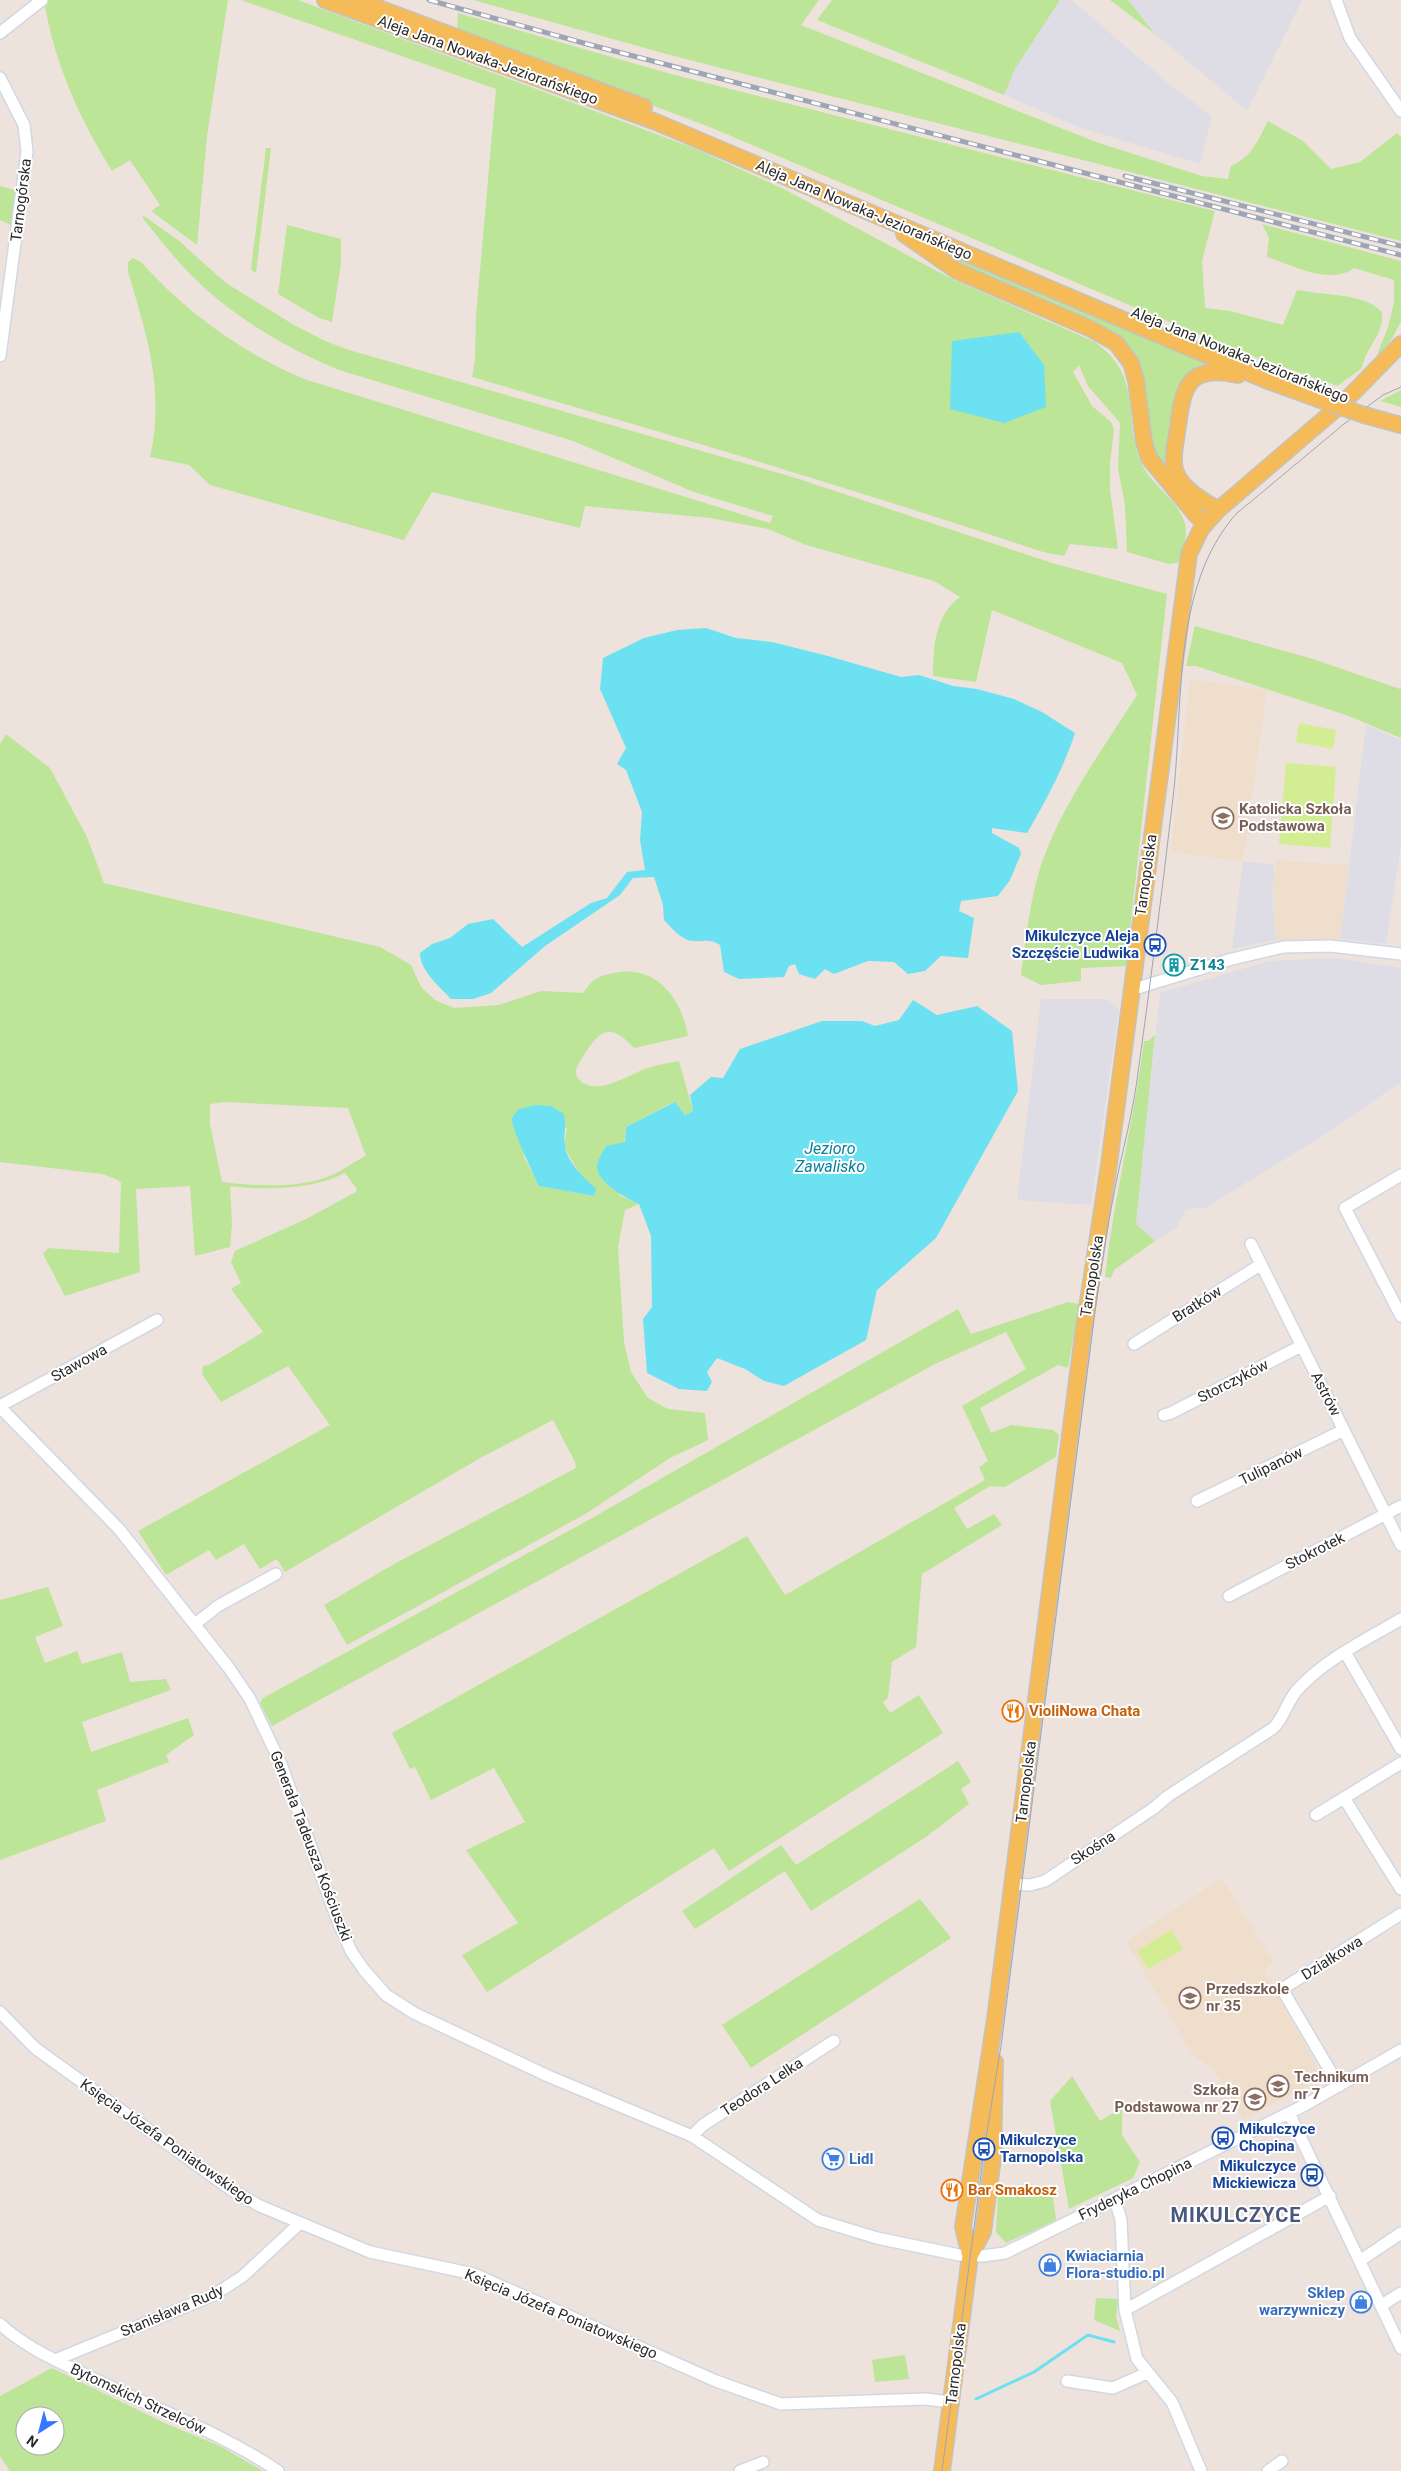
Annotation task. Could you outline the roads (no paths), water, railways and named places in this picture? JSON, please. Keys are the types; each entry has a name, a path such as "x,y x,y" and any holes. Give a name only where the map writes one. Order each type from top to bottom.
{"main road":[{"name":"Aleja Jana Nowaka-Jeziorańskiego","path":"325,0 656,122 1268,381 1334,399 1401,425"},
{"name":"Aleja Jana Nowaka-Jeziorańskiego","path":"357,0 659,112 1272,371 1334,399"},
{"path":"881,217 957,271 1089,328 1116,343 1131,363 1136,380 1144,442 1149,458 1201,529 1218,510 1362,386 1400,343"},
{"path":"1218,510 1191,492 1176,473 1174,454 1182,395 1190,382 1202,374 1221,371 1268,381"},
{"name":"Aleja Jana Nowaka-Jeziorańskiego","path":"1369,411 1401,415"},
{"name":"Tarnopolska","path":"942,2471 970,2256 963,2228 995,2019 1082,1344 1108,1172 1182,604 1190,554 1201,529"}],"street":[{"path":"0,33 42,0"},
{"path":"1336,0 1350,38 1401,111"},
{"name":"Tarnogórska","path":"0,78 24,125 27,152 0,356"},
{"path":"1131,990 1265,950 1283,947 1330,946 1401,954"},
{"path":"1401,1175 1345,1208 1401,1316"},
{"name":"Astrów","path":"1251,1244 1401,1545"},
{"name":"Bratków","path":"1134,1344 1260,1265"},
{"name":"Stawowa","path":"0,1407 157,1320"},
{"name":"Storczyków","path":"1164,1415 1302,1346"},
{"name":"Generała Tadeusza Kościuszki","path":"0,1407 119,1529 229,1668 251,1701 281,1764 337,1919 351,1951 377,1986 394,2001 414,2013 548,2076 692,2136 818,2220 877,2238 970,2256"},
{"name":"Tulipanów","path":"1198,1501 1344,1430"},
{"name":"Stokrotek","path":"1229,1596 1401,1506"},
{"path":"195,1624 218,1606 276,1574"},
{"name":"Skośna","path":"1013,1884 1030,1886 1045,1880 1154,1808 1168,1796 1276,1726 1287,1702 1300,1686 1345,1652 1401,1619"},
{"path":"1345,1652 1401,1749"},
{"path":"1316,1815 1401,1762"},
{"path":"1344,1798 1401,1889"},
{"name":"Działkowa","path":"1339,2086 1282,1989 1401,1914"},
{"name":"Księcia Józefa Poniatowskiego","path":"0,2012 35,2048 226,2186 254,2203 375,2254 474,2274 716,2382 781,2404 925,2399 950,2402"},
{"name":"Teodora Lelka","path":"692,2136 703,2125 834,2041"},
{"name":"Fryderyka Chopina","path":"970,2256 990,2256 1009,2251 1289,2113 1401,2050"},
{"path":"1289,2113 1361,2260 1401,2348"},
{"path":"1125,2310 1330,2196"},
{"path":"1115,2199 1121,2220 1125,2310 1137,2359 1172,2402 1201,2471"},
{"name":"Stanisława Rudy","path":"54,2360 214,2295 243,2276 300,2223"},
{"path":"1361,2260 1401,2233"},
{"path":"1382,2305 1401,2293"},
{"name":"Bytomskich Strzelców","path":"0,2324 27,2345 54,2360 140,2402 229,2441 278,2471"},
{"path":"1067,2380 1113,2388 1147,2373"},
{"path":"1268,2471 1282,2461"},
{"path":"740,2471 763,2462"}],"water":[{"path":"1019,332 1044,365 1046,407 1004,423 950,409 952,341"},
{"path":"706,628 736,638 772,642 828,656 901,677 919,675 953,686 977,689 1014,699 1042,712 1075,733 1054,784 1027,833 992,828 992,833 1019,848 1021,854 1010,880 998,896 961,901 959,911 974,918 968,958 941,956 925,971 908,974 894,962 868,961 834,974 825,969 815,979 799,974 795,964 789,966 784,977 739,979 724,972 720,945 710,941 689,940 677,933 664,920 663,905 654,877 633,878 620,895 545,946 491,993 473,999 451,999 431,978 423,966 420,953 432,944 450,938 468,924 493,919 522,947 591,903 607,898 627,872 645,870 640,840 642,812 626,770 617,764 626,748 600,689 603,658 644,638 677,630"},
{"name":"Jezioro Zawalisko","path":"913,1000 937,1015 977,1006 1012,1031 1018,1091 936,1238 877,1290 866,1340 784,1386 764,1381 745,1369 717,1358 707,1372 712,1382 707,1391 679,1389 647,1373 643,1319 652,1307 651,1236 639,1204 613,1189 601,1177 598,1171 599,1158 606,1146 625,1142 626,1127 675,1102 685,1115 693,1111 690,1095 711,1077 723,1078 740,1049 822,1021 862,1021 875,1026 899,1020"},
{"path":"535,1105 551,1106 564,1114 566,1151 577,1169 596,1188 594,1196 539,1186 519,1141 512,1119 519,1109"}],"waterway":[{"path":"976,2399 1034,2372 1088,2335 1114,2342"}],"tram line":[{"path":"942,2471 985,2144 1001,2046 1096,1304 1112,1203 1135,1094 1147,1010 1173,798 1184,649 1190,612 1200,577 1215,544 1236,514 1344,424 1383,395 1401,387"}],"railway":[{"path":"429,0 587,44 1401,255"},
{"path":"1125,176 1401,246"}],"place":[{"name":"Katolicka Szkoła Podstawowa","path":"1223,818"},
{"name":"Mikulczyce Aleja Szczęście Ludwika","path":"1155,945"},
{"name":"Z143","path":"1174,965"},
{"name":"VioliNowa Chata","path":"1013,1711"},
{"name":"Przedszkole nr 35","path":"1190,1998"},
{"name":"Technikum nr 7","path":"1278,2086"},
{"name":"Szkoła Podstawowa nr 27","path":"1255,2099"},
{"name":"Mikulczyce Chopina","path":"1223,2138"},
{"name":"Mikulczyce Tarnopolska","path":"984,2149"},
{"name":"Lidl","path":"833,2159"},
{"name":"Mikulczyce Mickiewicza","path":"1312,2175"},
{"name":"Bar Smakosz","path":"952,2190"},
{"name":"Kwiaciarnia Flora-studio.pl","path":"1050,2265"},
{"name":"Sklep warzywniczy","path":"1361,2302"}],"district":[{"name":"MIKULCZYCE","path":"1236,2215"}]}
